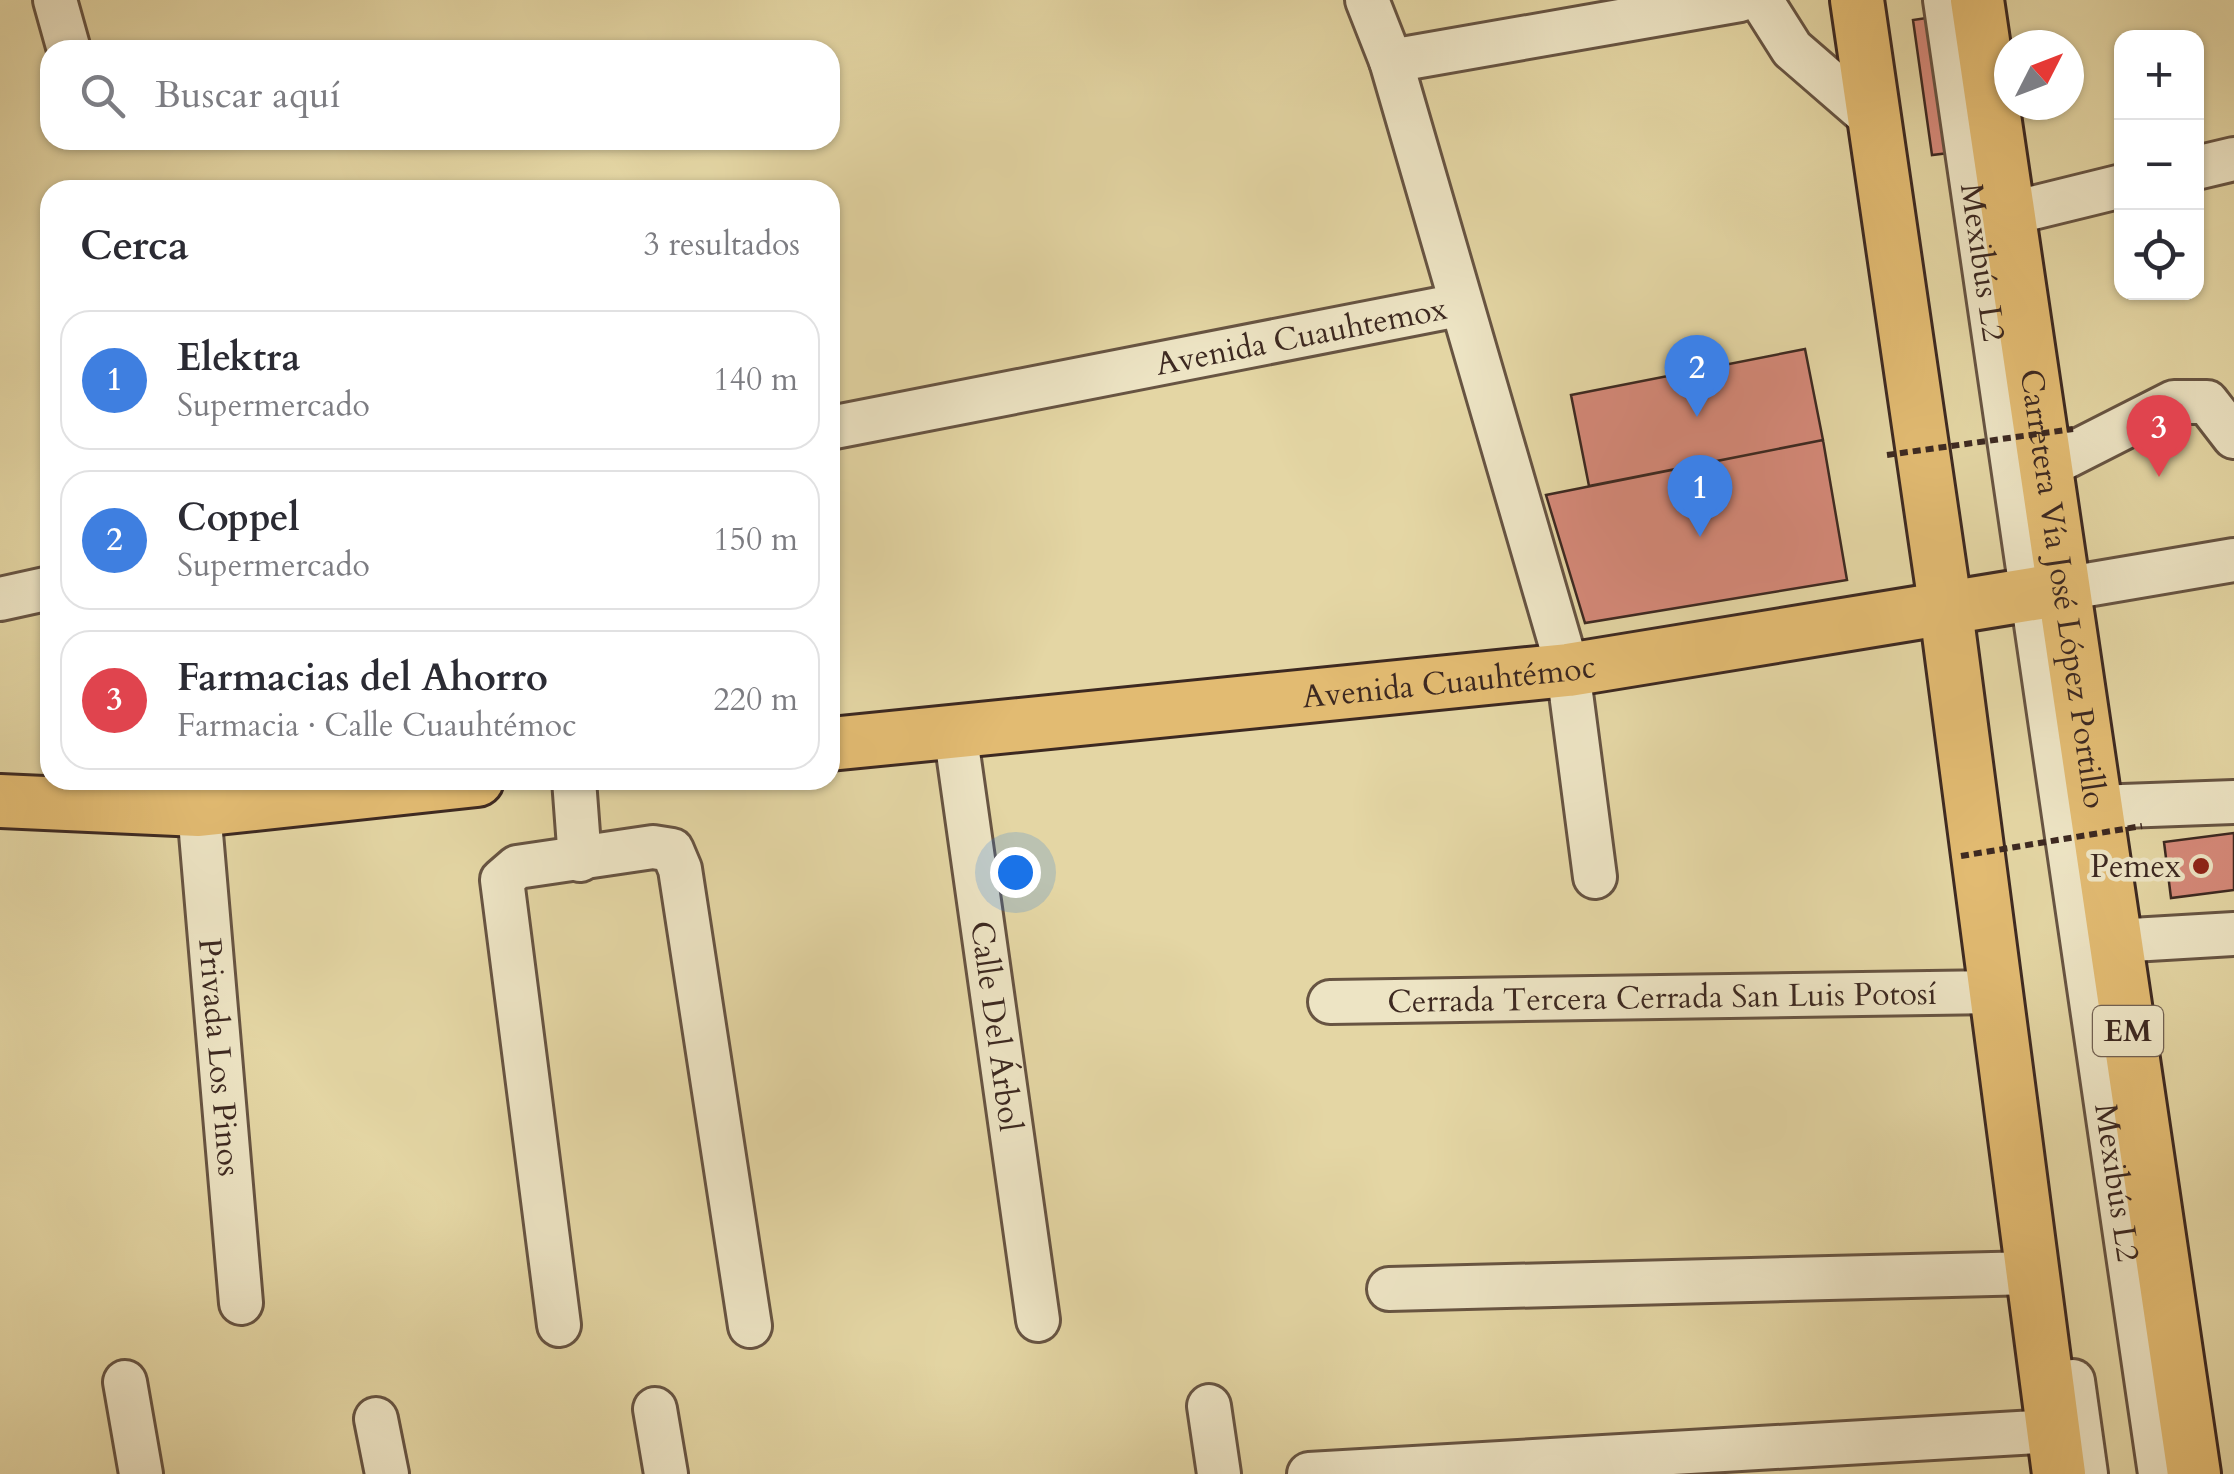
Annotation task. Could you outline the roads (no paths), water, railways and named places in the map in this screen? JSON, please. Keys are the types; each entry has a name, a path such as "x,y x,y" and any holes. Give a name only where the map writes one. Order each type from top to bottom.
{"main road":[{"path":"1857,0 1954,609 1996,992 2056,1453"},
{"name":"Carretera Vía José López Portillo","path":"1977,0 2008,214 2060,448 2047,592 2119,816 2115,941 2194,1474"},
{"name":"Avenida Cuauhtémoc","path":"840,743 1568,670 2047,592"},
{"path":"0,801 199,810 384,790"}],"street":[{"path":"55,0 66,40"},
{"path":"1367,0 1391,60 1459,305"},
{"path":"1391,60 1740,0"},
{"path":"1762,0 1792,49 1874,120"},
{"path":"1874,0 1954,609 2086,1474"},
{"name":"Mexibús L2","path":"1945,0 2047,592 2160,1474"},
{"path":"2204,166 2234,159"},
{"path":"2008,214 2114,188"},
{"name":"Avenida Cuauhtemox","path":"840,426 1459,305 1568,670 1595,877"},
{"path":"2060,448 2174,402 2208,402 2234,437"},
{"path":"2047,592 2234,560"},
{"path":"0,599 40,590"},
{"name":"Calle Del Árbol","path":"955,731 1038,1320"},
{"path":"575,790 580,860"},
{"path":"2119,816 2234,802"},
{"name":"Privada Los Pinos","path":"199,810 241,1303"},
{"path":"559,1325 502,880 517,868 652,847 672,850 680,869 750,1326"},
{"path":"2115,941 2234,934"},
{"name":"Cerrada Tercera Cerrada San Luis Potosí","path":"1330,1002 1996,992"},
{"path":"1389,1289 2033,1274"},
{"path":"125,1382 141,1474"},
{"path":"1208,1406 1220,1474"},
{"path":"656,1410 666,1474"},
{"path":"376,1419 388,1474"},
{"path":"1309,1474 2056,1453"}],"place":[{"name":"Coppel","path":"1697,417"},
{"name":"Farmacias del Ahorro","path":"2159,477"},
{"name":"Elektra","path":"1700,537"},
{"name":"Pemex","path":"2201,866"}]}
